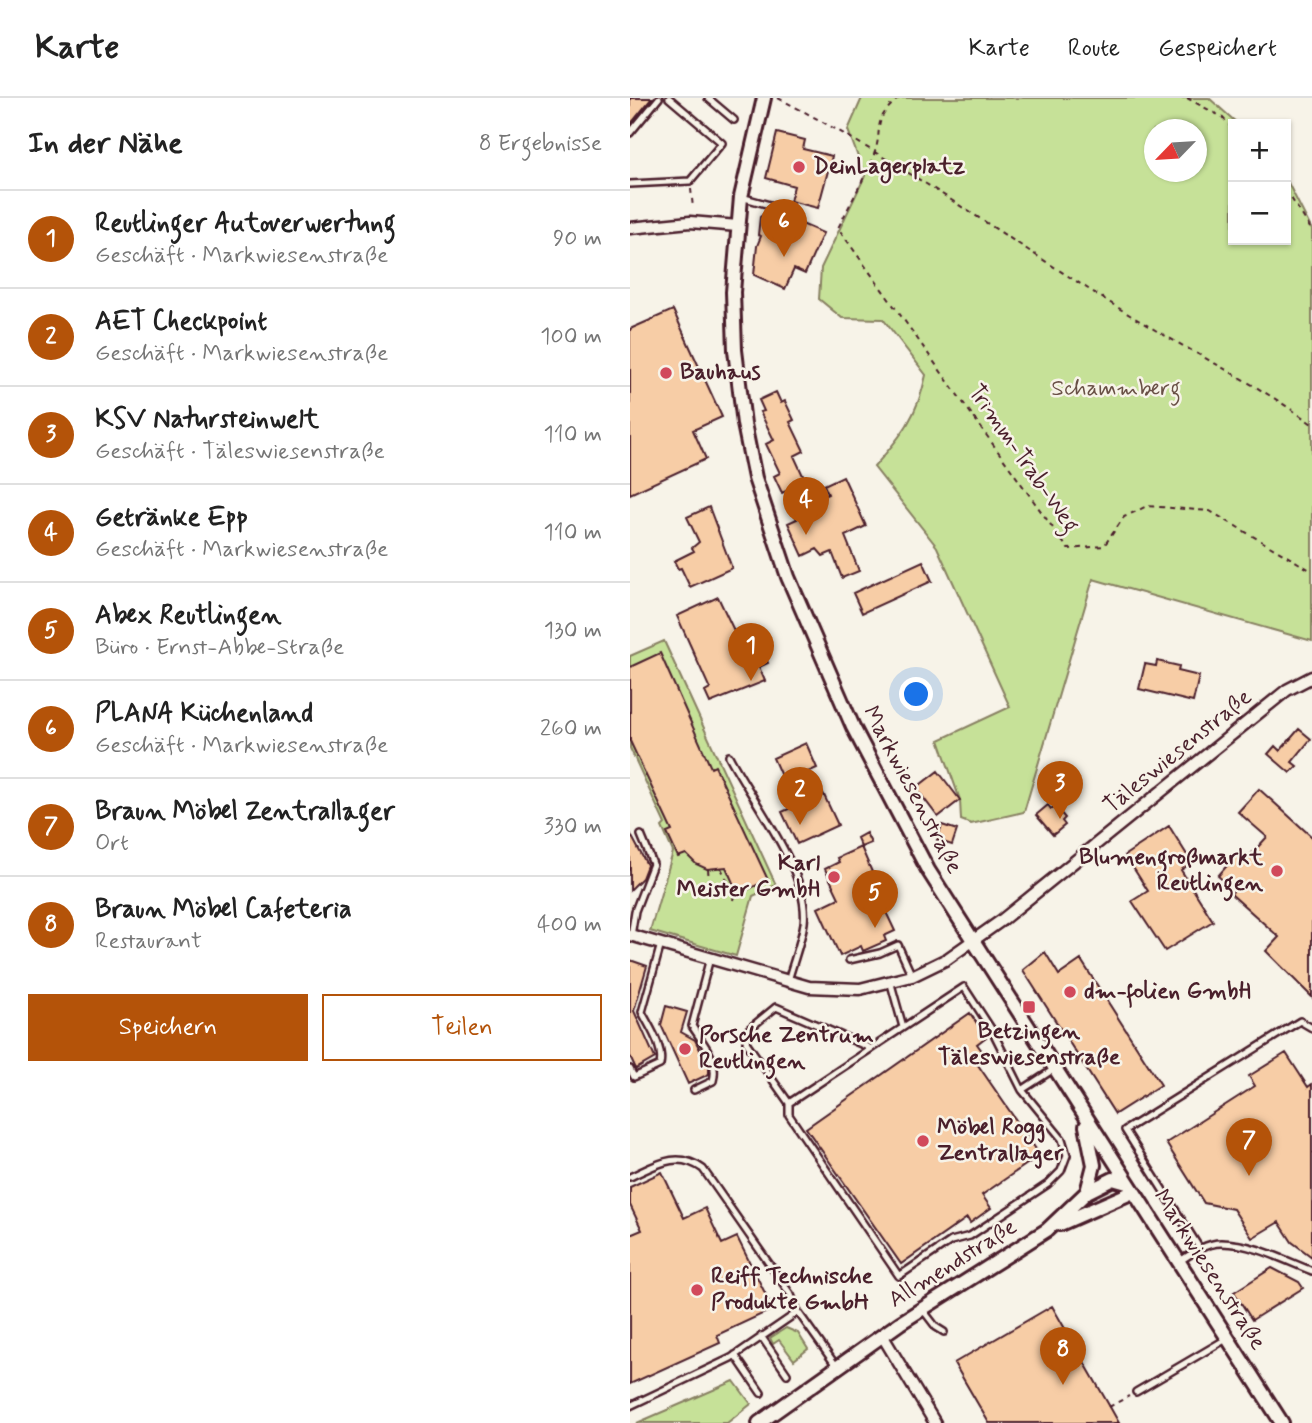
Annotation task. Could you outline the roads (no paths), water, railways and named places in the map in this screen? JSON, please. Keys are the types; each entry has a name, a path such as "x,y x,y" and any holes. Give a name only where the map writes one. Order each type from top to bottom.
{"street":[{"name":"Markwiesenstraße","path":"761,100 741,197 733,292 735,350 744,424 764,511 811,632 853,727 928,870 1282,1423"},
{"path":"630,228 690,222 738,226"},
{"name":"Täleswiesenstraße","path":"630,935 788,981 838,990 891,984 912,976 973,941 1278,696 1296,683 1312,677"},
{"path":"1086,1119 1094,1165 1087,1192"},
{"name":"Allmendstraße","path":"1047,1230 1087,1192 1113,1180 1130,1188"},
{"name":"Allmendstraße","path":"759,1423 922,1308 1047,1230 1130,1188"},
{"name":"Allmendstraße","path":"882,1335 935,1423"}],"lane":[{"path":"630,133 659,98"},
{"path":"630,184 690,181 722,143 669,98"},
{"path":"708,98 734,120"},
{"path":"741,197 784,209"},
{"path":"729,756 773,829 802,895 804,923 788,981"},
{"path":"630,935 635,911 653,864 640,835"},
{"path":"630,1069 634,1077 660,1065 662,1057 642,1012 661,944"},
{"path":"849,960 880,953 898,945 912,976"},
{"path":"694,1090 713,1081 716,1070 710,1053 692,1026 710,958"},
{"path":"891,984 903,1027"},
{"path":"789,1103 964,987 992,1030 1022,1090 1062,1139 1066,1155 1060,1171 1048,1184 970,1236 951,1241 898,1276 789,1115 789,1103 746,1042 749,1029 776,1007 793,1012 870,1048"},
{"path":"1200,1249 1125,1130 1300,1021 1312,1028"},
{"path":"1022,1090 1054,1069"},
{"path":"630,1177 667,1161 690,1160 703,1169 791,1295 798,1312 837,1367"},
{"path":"1177,1262 1200,1249 1220,1243 1267,1253 1312,1271"},
{"path":"922,1308 936,1327 944,1332"},
{"path":"630,1406 735,1355 798,1312"},
{"path":"761,1336 787,1374"},
{"path":"1136,1392 1228,1338"},
{"path":"735,1355 761,1392"}],"place":[{"name":"DeinLagerplatz","path":"799,167"},
{"name":"PLANA Küchenland","path":"784,257"},
{"name":"Bauhaus","path":"666,373"},
{"name":"Getränke Epp","path":"806,535"},
{"name":"Reutlinger Autoverwertung","path":"751,681"},
{"name":"KSV Natursteinwelt","path":"1060,819"},
{"name":"AET Checkpoint","path":"800,825"},
{"name":"Blumengroßmarkt Reutlingen","path":"1277,871"},
{"name":"Karl Meister GmbH","path":"834,877"},
{"name":"Abex Reutlingen","path":"875,928"},
{"name":"dm-folien GmbH","path":"1070,992"},
{"name":"Betzingen Täleswiesenstraße","path":"1029,1007"},
{"name":"Porsche Zentrum Reutlingen","path":"685,1049"},
{"name":"Möbel Rogg Zentrallager","path":"923,1141"},
{"name":"Braun Möbel Zentrallager","path":"1249,1176"},
{"name":"Reiff Technische Produkte GmbH","path":"697,1290"},
{"name":"Braun Möbel Cafeteria","path":"1063,1385"}],"park label":[{"name":"Schammberg","path":"1116,389"}]}
